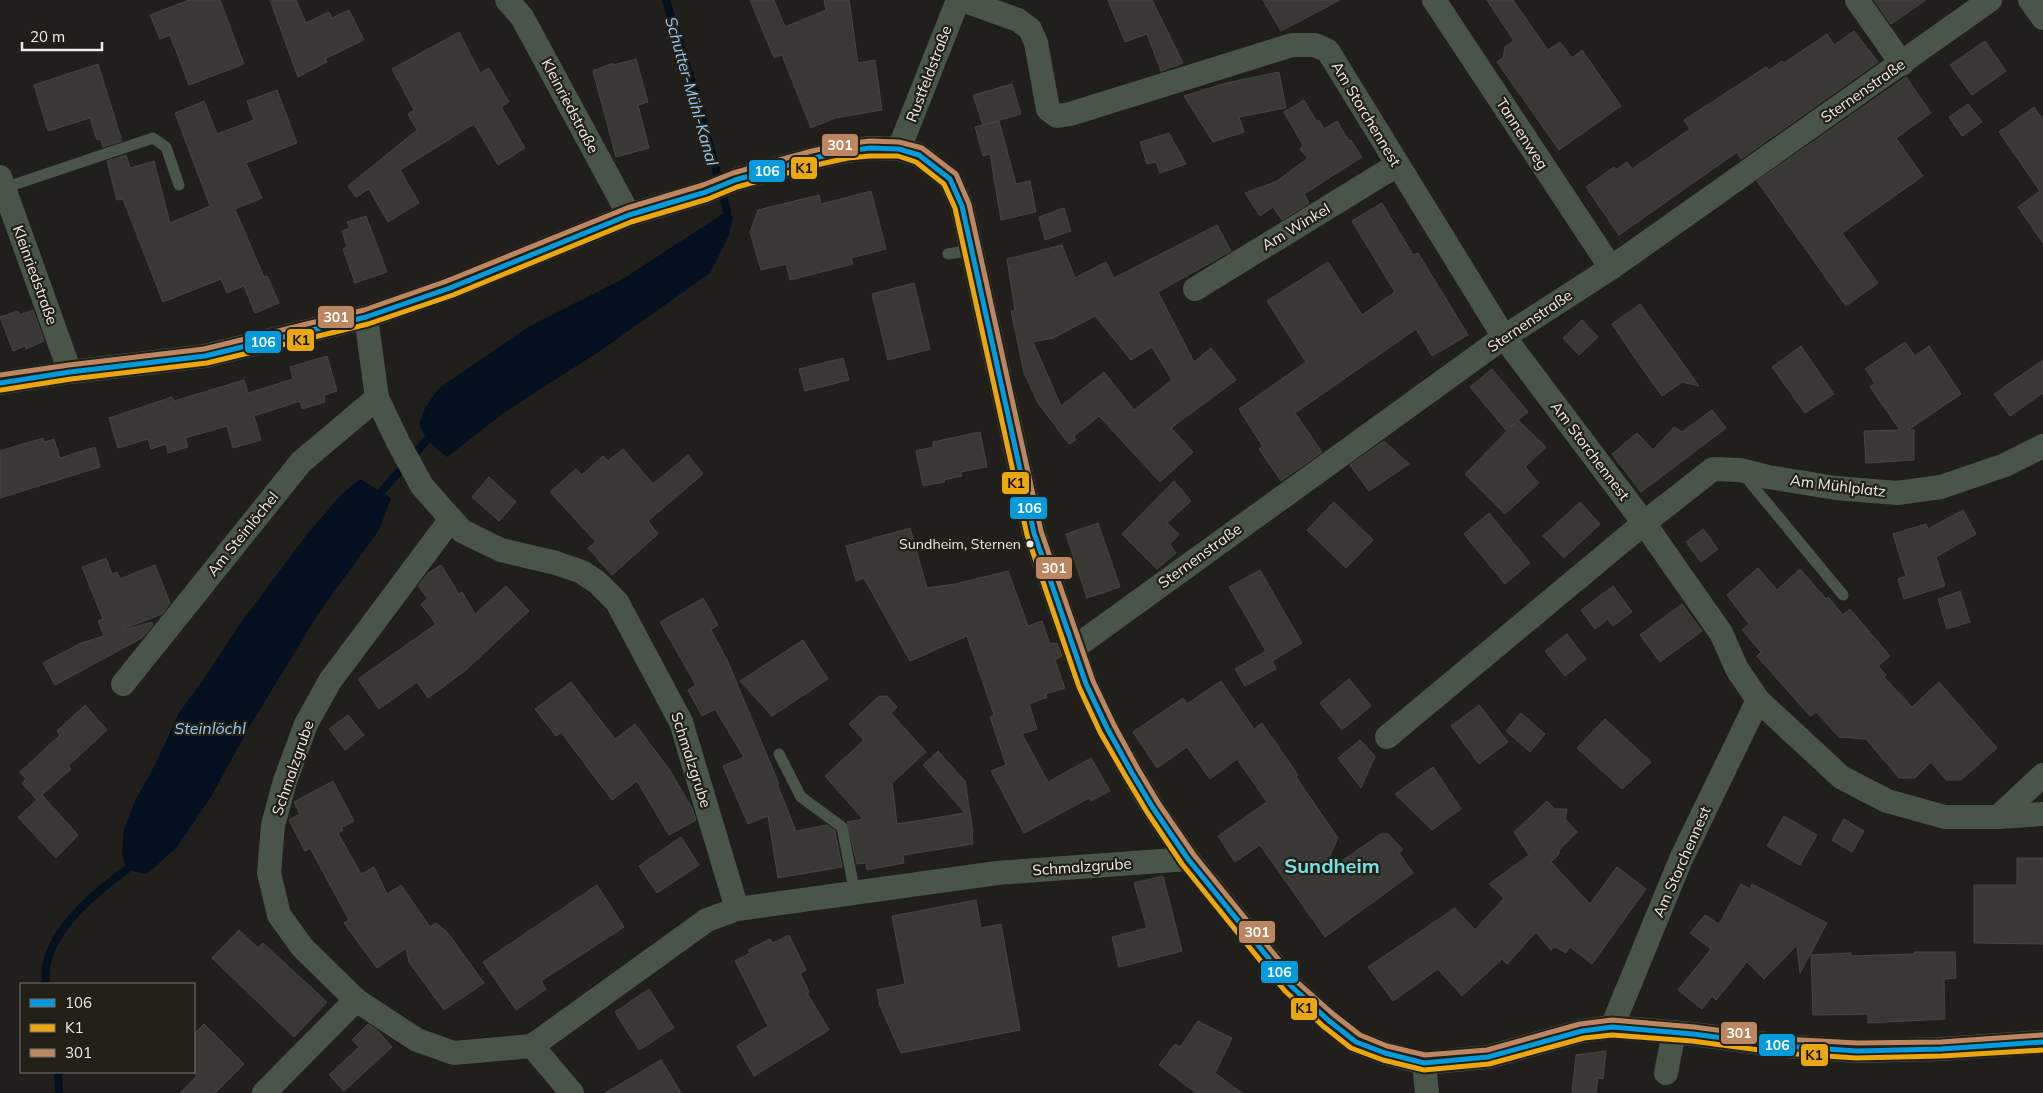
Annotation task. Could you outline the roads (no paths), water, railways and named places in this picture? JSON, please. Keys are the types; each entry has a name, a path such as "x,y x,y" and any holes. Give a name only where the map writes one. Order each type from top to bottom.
{"street":[{"name":"Kleinriedstraße","path":"507,0 522,17 629,215"},
{"name":"Rustfeldstraße","path":"900,149 960,0"},
{"name":"Am Storchennest","path":"960,0 1018,20 1030,29 1036,43 1048,109 1057,116 1070,114 1292,45 1315,44 1328,51 1504,336 1644,523 1721,633 1737,669 1758,700 1841,777 1887,801 1945,818 2043,814"},
{"name":"Tannenweg","path":"1434,0 1611,268"},
{"path":"1857,0 1902,64"},
{"name":"Sternenstraße","path":"1074,648 1504,336 1611,268 1990,0"},
{"path":"2030,0 2043,18"},
{"path":"0,383 70,372 205,356 366,317 450,288 629,215 706,192 735,180 839,153 870,148 900,149 919,156 950,179 962,206 1034,533 1086,684 1107,728 1153,808 1188,859 1291,986 1328,1020 1356,1042 1385,1053 1424,1063 1488,1057 1582,1031 1612,1027 1674,1032 1783,1046 1856,1051 1940,1049 2043,1042"},
{"name":"Am Winkel","path":"1195,289 1397,165"},
{"name":"Kleinriedstraße","path":"2,183 70,372"},
{"name":"Schmalzgrube","path":"366,317 377,398 422,486 451,519 462,531 501,550 556,563 582,572 598,583 617,602 681,722 738,909"},
{"name":"Am Steinlöchel","path":"123,684 301,462 377,398"},
{"name":"Am Mühlplatz","path":"1644,523 1713,469 1740,470 1768,477 1836,488 1897,493 1941,487 2005,465 2043,446"},
{"name":"Schmalzgrube","path":"451,519 330,681 306,724 285,781 273,825 269,873 279,915 302,947 356,1000 417,1040 454,1053 532,1046 707,920 738,909 997,873 1188,859"},
{"path":"1387,736 1644,523"},
{"name":"Am Storchennest","path":"1612,1027 1681,859 1758,700"},
{"path":"1998,817 2043,775"},
{"path":"264,1093 356,1000"},
{"path":"1666,1072 1674,1032"},
{"path":"532,1046 572,1093"},
{"path":"1424,1063 1427,1093"}],"lane":[{"path":"2,183 152,138 166,147 179,185"},
{"path":"948,254 971,250"},
{"path":"1740,470 1843,595"},
{"path":"780,754 801,797 842,826 855,894"}],"water":[{"path":"727,211 733,217 729,235 710,273 600,351 505,412 447,457 427,440 419,425 425,408 438,389 528,327 623,279"},
{"name":"Steinlöchl","path":"360,479 391,498 379,530 318,614 248,729 211,797 177,847 147,874 126,870 122,853 124,830 135,801 156,763 179,713 237,628 308,533 341,495"}],"waterway":[{"name":"Schutter-Mühl-Kanal","path":"666,0 699,105 727,211"},
{"path":"382,491 427,440"},
{"path":"46,983 46,967 51,951 60,934 84,905 126,870"},
{"path":"58,1073 59,1093"}],"place":[{"name":"Sundheim, Sternen","path":"1030,544"}],"district":[{"name":"Sundheim","path":"1332,866"}]}
